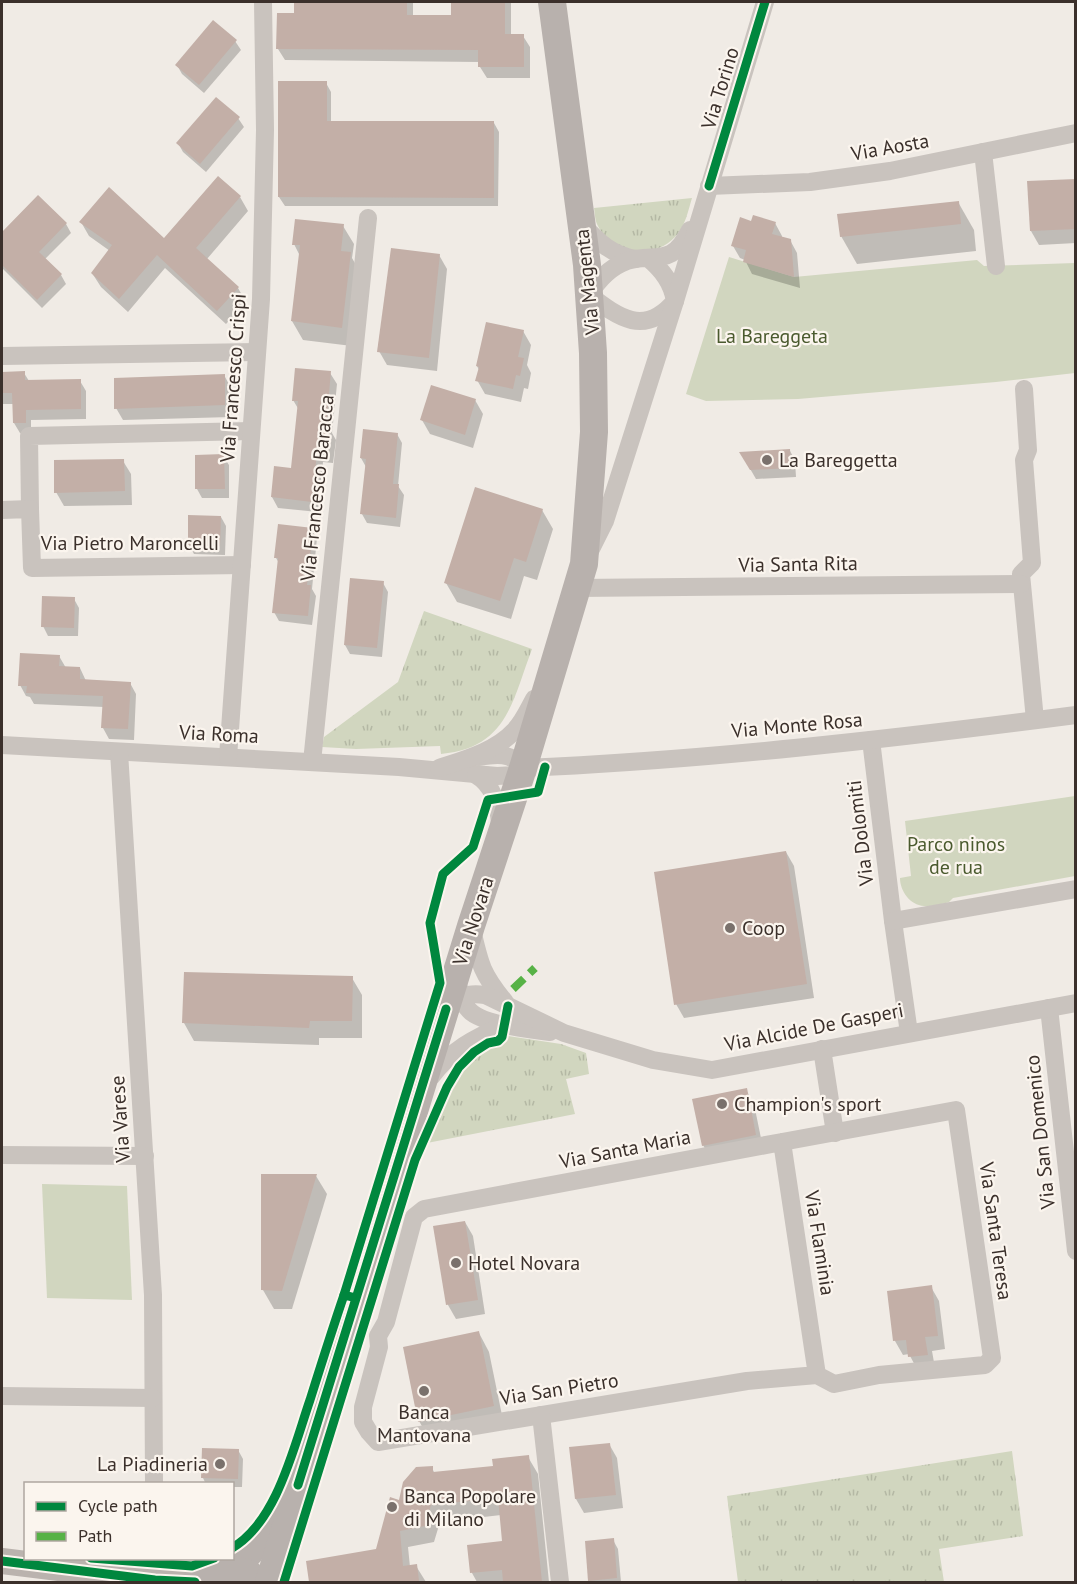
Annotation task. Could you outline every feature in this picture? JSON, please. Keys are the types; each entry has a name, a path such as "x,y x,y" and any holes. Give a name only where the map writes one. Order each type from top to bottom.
{"main road":[{"name":"Via Magenta","path":"552,2 581,223 593,353 594,432 580,576"},
{"name":"Via Novara","path":"269,1582 420,1091 454,994 471,926 523,768 580,576"},
{"name":"Via Novara","path":"231,1570 250,1552 298,1485"},
{"path":"195,1582 206,1575 231,1570 244,1572 262,1582"}],"street":[{"name":"Via Francesco Crispi","path":"228,757 257,352 264,220 263,2"},
{"name":"Via Torino","path":"580,576 605,521 675,301 765,2"},
{"name":"Via Aosta","path":"709,186 810,182 890,171 1076,133"},
{"path":"983,152 996,266"},
{"path":"581,223 607,249 623,257 643,259 667,277 675,301 665,313 644,322 618,316 589,295 610,270 628,261 643,259 658,258 676,250 683,243 709,186"},
{"name":"Via Francesco Baracca","path":"312,762 368,218"},
{"path":"2,356 257,352"},
{"path":"1024,389 1028,450 1024,460 1032,563 1021,574 1021,584 1035,720"},
{"path":"30,508 29,436 251,431"},
{"name":"Via Pietro Maroncelli","path":"2,510 30,508 32,568 242,565"},
{"name":"Via Santa Rita","path":"580,576 1021,584"},
{"path":"434,770 483,751 514,732 551,672"},
{"name":"Via Monte Rosa","path":"476,775 507,776 518,773 523,768 648,760 871,740 1076,715"},
{"name":"Via Dolomiti","path":"871,740 892,921 909,1033"},
{"name":"Via Roma","path":"2,746 312,762 476,775"},
{"name":"Via Varese","path":"119,752 153,1295 154,1482"},
{"path":"464,759 507,755 514,758 523,768"},
{"path":"476,775 482,779 495,798 500,818 501,836"},
{"path":"892,921 1076,889"},
{"name":"Via Alcide De Gasperi","path":"471,926 480,965 488,980 508,1005"},
{"name":"Via Alcide De Gasperi","path":"454,994 485,994 564,1033"},
{"name":"Via Alcide De Gasperi","path":"454,994 469,1011 505,1025 564,1033 653,1060 712,1070 1076,1003"},
{"name":"Via San Domenico","path":"1049,1008 1076,1251"},
{"path":"420,1091 441,1063 464,1045 505,1025"},
{"path":"822,1049 836,1132"},
{"name":"Via Santa Maria","path":"378,1336 386,1322 414,1217 424,1209 956,1110"},
{"name":"Via Santa Teresa","path":"956,1110 992,1358"},
{"name":"Via Flaminia","path":"782,1142 818,1375"},
{"path":"2,1155 145,1156"},
{"path":"350,1318 366,1323 378,1336"},
{"name":"Via San Pietro","path":"378,1336 379,1347 363,1407 363,1422 378,1442 747,1381 818,1375 834,1384 879,1375 985,1365 992,1358"},
{"path":"2,1395 153,1398"},
{"path":"541,1415 560,1582"},
{"path":"2,1561 155,1569 195,1582"}],"green space":[{"path":"692,198 686,219 675,237 656,249 645,251 634,251 613,243 598,226 594,208"},
{"name":"La Bareggeta","path":"729,257 794,277 977,260 984,266 1075,263 1075,373 798,399 706,401 686,394"},
{"path":"424,611 532,649 519,687 504,719 494,732 480,743 463,750 441,754 440,746 356,749 322,747 324,737 398,682"},
{"name":"Parco ninos de rua","path":"1075,796 1075,876 953,898 949,902 930,906 914,903 904,892 900,878 911,876 905,821"},
{"path":"508,1036 561,1044 586,1053 589,1074 566,1079 575,1114 427,1143 448,1097 468,1065 484,1051 506,1042"},
{"path":"42,1184 127,1186 132,1300 47,1298"},
{"path":"1012,1451 1023,1536 939,1549 944,1582 738,1582 727,1496"}],"building":[{"path":"294,2 407,2 407,15 451,15 451,2 505,2 505,34 524,34 524,67 478,67 478,50 276,49 277,13 294,13"},
{"path":"213,20 237,40 199,85 175,65"},
{"path":"278,81 327,81 327,121 494,121 494,198 278,197"},
{"path":"216,97 240,117 200,164 176,143"},
{"path":"218,176 241,196 196,248 239,287 217,311 157,255 119,299 91,273 112,245 79,222 109,187 164,238"},
{"path":"1076,179 1076,229 1030,231 1027,181"},
{"path":"38,195 67,223 39,252 62,274 37,300 2,265 2,232"},
{"path":"959,201 961,224 840,237 837,214"},
{"path":"753,215 776,222 772,234 791,239 794,277 743,262 746,250 731,246 740,217 751,221"},
{"path":"295,219 344,224 341,251 351,252 342,328 291,321 300,245 292,245"},
{"path":"391,248 440,254 429,358 377,352"},
{"path":"486,322 524,330 518,357 524,358 520,376 516,375 513,389 475,381"},
{"path":"295,368 331,371 326,427 330,428 328,453 317,452 312,502 271,497 274,466 291,468 298,401 292,401"},
{"path":"25,371 25,380 81,379 81,409 26,410 26,423 13,423 12,393 2,393 2,372"},
{"path":"225,374 225,405 114,409 114,378"},
{"path":"431,385 476,399 465,435 420,420"},
{"path":"363,429 398,433 393,484 399,484 396,518 360,514 366,459 360,458"},
{"name":"La Bareggetta","path":"790,449 791,468 750,470 739,452"},
{"path":"224,454 225,489 195,489 195,455"},
{"path":"124,459 125,491 54,493 54,460"},
{"path":"475,487 543,509 526,562 514,558 500,601 444,583"},
{"path":"188,515 221,516 220,546 188,545"},
{"path":"278,524 313,528 307,585 311,585 308,616 272,613 278,558 274,558"},
{"path":"350,578 384,581 377,648 344,645"},
{"path":"42,596 75,597 74,628 41,627"},
{"path":"20,653 60,655 59,666 80,667 80,679 131,682 128,729 101,728 103,696 26,693 27,686 18,686"},
{"name":"Coop","path":"786,851 807,984 674,1005 654,872"},
{"path":"184,972 353,976 352,1021 310,1021 309,1028 182,1023"},
{"path":"747,1088 756,1135 702,1146 692,1099"},
{"path":"261,1174 317,1174 282,1291 261,1290"},
{"name":"Hotel Novara","path":"465,1221 478,1300 446,1305 433,1226"},
{"path":"932,1285 938,1336 925,1337 928,1355 908,1357 906,1340 893,1341 887,1291"},
{"path":"479,1331 494,1406 418,1422 403,1347"},
{"path":"610,1443 616,1495 575,1499 569,1447"},
{"name":"La Piadineria","path":"202,1448 239,1449 238,1479 201,1478"},
{"path":"529,1455 542,1582 503,1582 502,1570 470,1573 467,1545 502,1541 498,1498 431,1505 425,1526 400,1531 403,1566 417,1564 419,1581 309,1582 306,1561 376,1549 390,1497 399,1500 403,1482 416,1467 433,1466 433,1472 493,1466 492,1459"},
{"path":"614,1538 617,1578 588,1581 585,1541"}],"marked path":[{"path":"513,989 535,968"}],"cycle path":[{"path":"709,186 765,2"},
{"path":"344,1295 440,983 430,923 443,874 473,847 488,800 538,792 545,767"},
{"path":"284,1582 415,1160 447,1087 459,1067 474,1052 502,1037 508,1006"},
{"path":"298,1485 446,1009"},
{"path":"234,1546 248,1536 261,1520 282,1482 344,1295 352,1297"},
{"path":"116,1560 192,1566 208,1560"},
{"path":"2,1561 155,1580 195,1582"}],"place":[{"name":"La Bareggetta","path":"767,460"},
{"name":"Coop","path":"730,928"},
{"name":"Champion's sport","path":"722,1104"},
{"name":"Hotel Novara","path":"456,1263"},
{"name":"Banca Mantovana","path":"424,1391"},
{"name":"La Piadineria","path":"220,1464"},
{"name":"Banca Popolare di Milano","path":"392,1507"}]}
